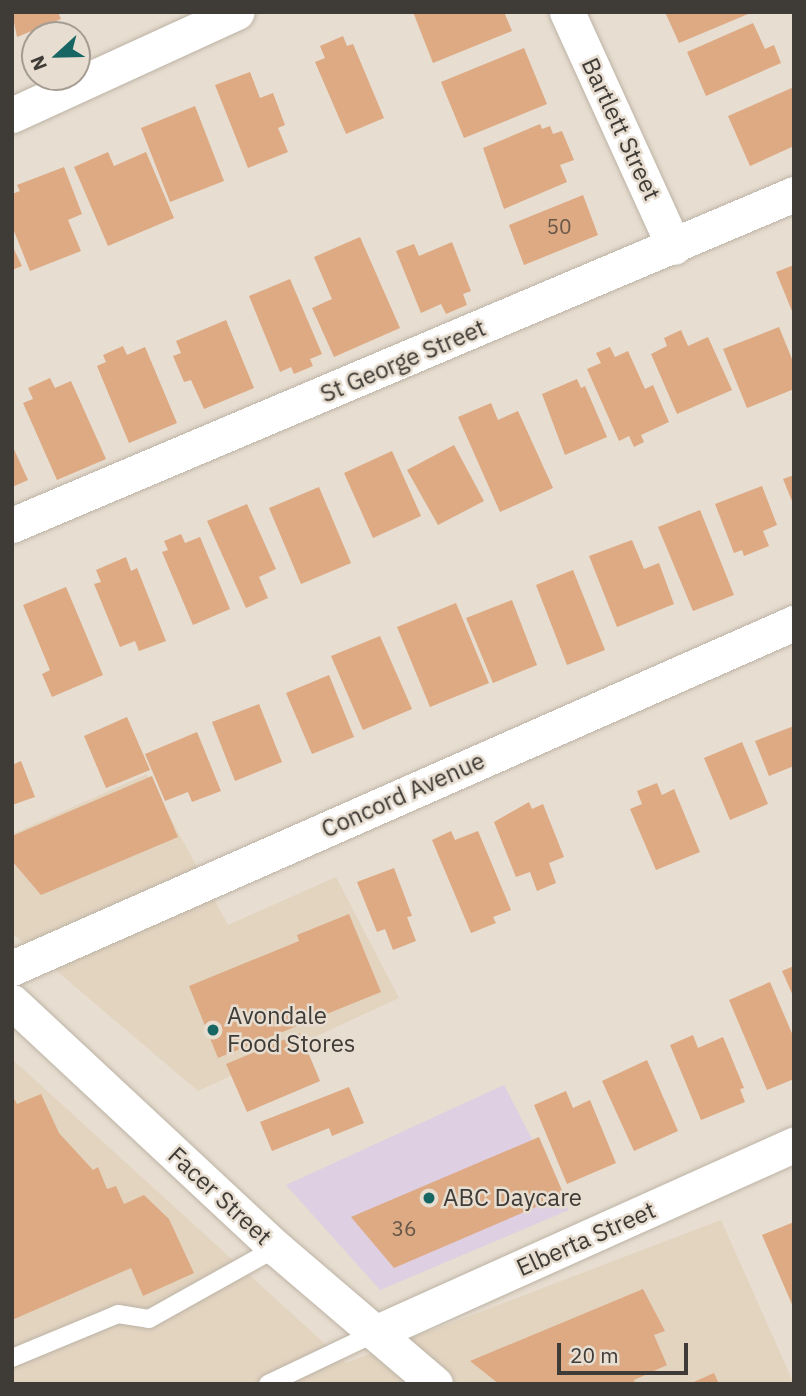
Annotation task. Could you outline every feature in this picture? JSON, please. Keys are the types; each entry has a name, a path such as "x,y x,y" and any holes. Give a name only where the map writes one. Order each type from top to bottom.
{"street":[{"path":"12,115 237,12"},
{"name":"Bartlett Street","path":"567,12 674,247"},
{"name":"St George Street","path":"12,525 794,194"},
{"name":"Concord Avenue","path":"12,968 794,623"},
{"name":"Facer Street","path":"12,1002 276,1248 435,1384"},
{"name":"Elberta Street","path":"377,1332 794,1145"}],"lane":[{"path":"12,1358 118,1314 149,1319 276,1248"},
{"path":"268,1384 377,1332"}],"shaded area":[{"path":"147,774 228,925 336,877 399,998 198,1091 12,933 12,834"},
{"path":"12,1059 346,1363 721,1220 794,1384 12,1384"},
{"name":"ABC Daycare","path":"504,1085 569,1210 380,1290 286,1185"}],"building":[{"path":"12,12 58,12 61,19 56,21 21,21 21,35 17,37"},
{"path":"413,12 504,12 512,31 433,63"},
{"path":"665,12 753,12 679,43"},
{"path":"753,23 765,49 774,45 781,63 706,96 687,52"},
{"path":"343,36 347,46 353,44 384,118 346,134 315,62 325,58 320,46"},
{"path":"524,48 547,104 464,138 441,82"},
{"path":"250,72 260,98 273,93 285,125 278,128 288,152 248,168 215,85"},
{"path":"794,87 794,146 750,166 728,116"},
{"path":"195,106 224,181 170,202 141,128"},
{"path":"540,124 542,129 550,126 553,134 562,131 574,160 560,165 567,182 504,209 483,148"},
{"path":"108,152 114,166 146,152 174,218 108,246 74,167"},
{"path":"64,167 82,214 68,220 81,251 30,271 12,226 12,194 20,191 17,185"},
{"path":"583,195 598,235 524,265 509,225"},
{"path":"360,237 400,328 334,357 312,308 332,299 314,257"},
{"path":"452,242 471,291 463,294 467,305 446,314 441,304 421,313 396,251 414,244 419,256"},
{"path":"12,245 22,266 12,270"},
{"path":"794,265 794,316 776,272"},
{"path":"290,279 322,354 310,359 313,366 294,374 291,367 280,372 249,296"},
{"path":"226,320 254,388 204,409 191,380 184,382 173,356 181,353 176,341"},
{"path":"779,327 794,364 794,389 747,408 723,349"},
{"path":"681,330 688,346 708,337 732,390 677,414 651,354 667,346 664,338"},
{"path":"123,346 127,355 145,347 177,423 129,443 97,366 106,362 103,355"},
{"path":"610,347 615,357 628,351 645,389 653,385 669,422 641,435 644,442 634,447 629,436 619,441 587,369 601,363 596,353"},
{"path":"50,378 55,388 71,381 106,459 57,480 23,403 33,399 28,388"},
{"path":"577,379 581,388 585,386 607,437 565,455 542,394"},
{"path":"491,403 498,420 518,411 553,488 500,512 458,417"},
{"path":"12,445 28,480 12,487"},
{"path":"454,445 484,501 438,525 407,470"},
{"path":"392,451 421,516 373,538 344,473"},
{"path":"794,475 794,506 783,479"},
{"path":"762,486 777,525 763,531 769,546 744,556 742,550 734,553 715,504"},
{"path":"319,487 351,563 301,584 269,508"},
{"path":"247,504 276,569 259,577 268,598 246,608 207,521"},
{"path":"700,510 734,595 693,611 658,527"},
{"path":"181,534 185,543 200,537 230,609 193,625 162,552 168,550 164,541"},
{"path":"632,540 644,569 659,563 674,604 617,627 589,556"},
{"path":"126,557 131,571 137,568 166,641 139,651 135,641 120,647 94,584 101,582 96,570"},
{"path":"573,570 605,650 567,665 536,585"},
{"path":"66,587 103,675 52,697 42,674 50,670 23,605"},
{"path":"512,600 537,665 493,683 466,618"},
{"path":"456,603 489,683 430,707 397,627"},
{"path":"380,636 412,709 363,730 331,656"},
{"path":"329,675 354,737 312,754 286,693"},
{"path":"259,704 282,762 235,781 212,722"},
{"path":"127,717 150,770 106,788 84,736"},
{"path":"794,726 794,766 769,776 755,741"},
{"path":"197,732 221,791 192,802 188,792 165,801 145,754"},
{"path":"742,742 768,804 730,820 704,758"},
{"path":"21,761 35,797 12,805 12,765"},
{"path":"152,776 178,837 41,895 12,861 12,836"},
{"path":"657,783 662,795 674,789 700,852 656,870 630,809 642,804 637,791"},
{"path":"529,802 532,809 543,804 564,857 549,863 556,883 537,891 530,872 516,877 494,822"},
{"path":"451,831 455,840 478,831 511,910 493,917 496,923 471,933 432,840"},
{"path":"394,868 412,916 407,917 416,941 393,950 385,929 377,932 357,882"},
{"path":"349,914 381,992 218,1058 189,986 299,941 297,935"},
{"path":"794,966 794,998 782,971"},
{"path":"770,982 794,1038 794,1079 767,1090 729,1000"},
{"path":"300,1033 320,1081 247,1112 226,1064"},
{"path":"693,1035 698,1048 723,1037 744,1088 740,1089 745,1102 701,1120 670,1045"},
{"path":"647,1060 678,1131 634,1151 602,1081"},
{"path":"349,1087 364,1123 332,1136 329,1128 272,1151 260,1122"},
{"path":"566,1091 573,1108 590,1100 616,1163 567,1184 534,1105"},
{"path":"41,1094 59,1133 93,1170 98,1167 107,1189 116,1186 124,1204 144,1195 169,1219 194,1273 143,1296 131,1268 12,1320 12,1095 17,1104"},
{"path":"539,1137 564,1195 394,1268 351,1217"},
{"path":"794,1222 794,1309 762,1235"},
{"path":"643,1289 665,1331 654,1335 667,1365 634,1380 635,1384 499,1384 470,1361"},
{"path":"714,1373 719,1384 689,1384"}],"place":[{"name":"Avondale Food Stores","path":"213,1030"},
{"name":"ABC Daycare","path":"429,1198"}]}
